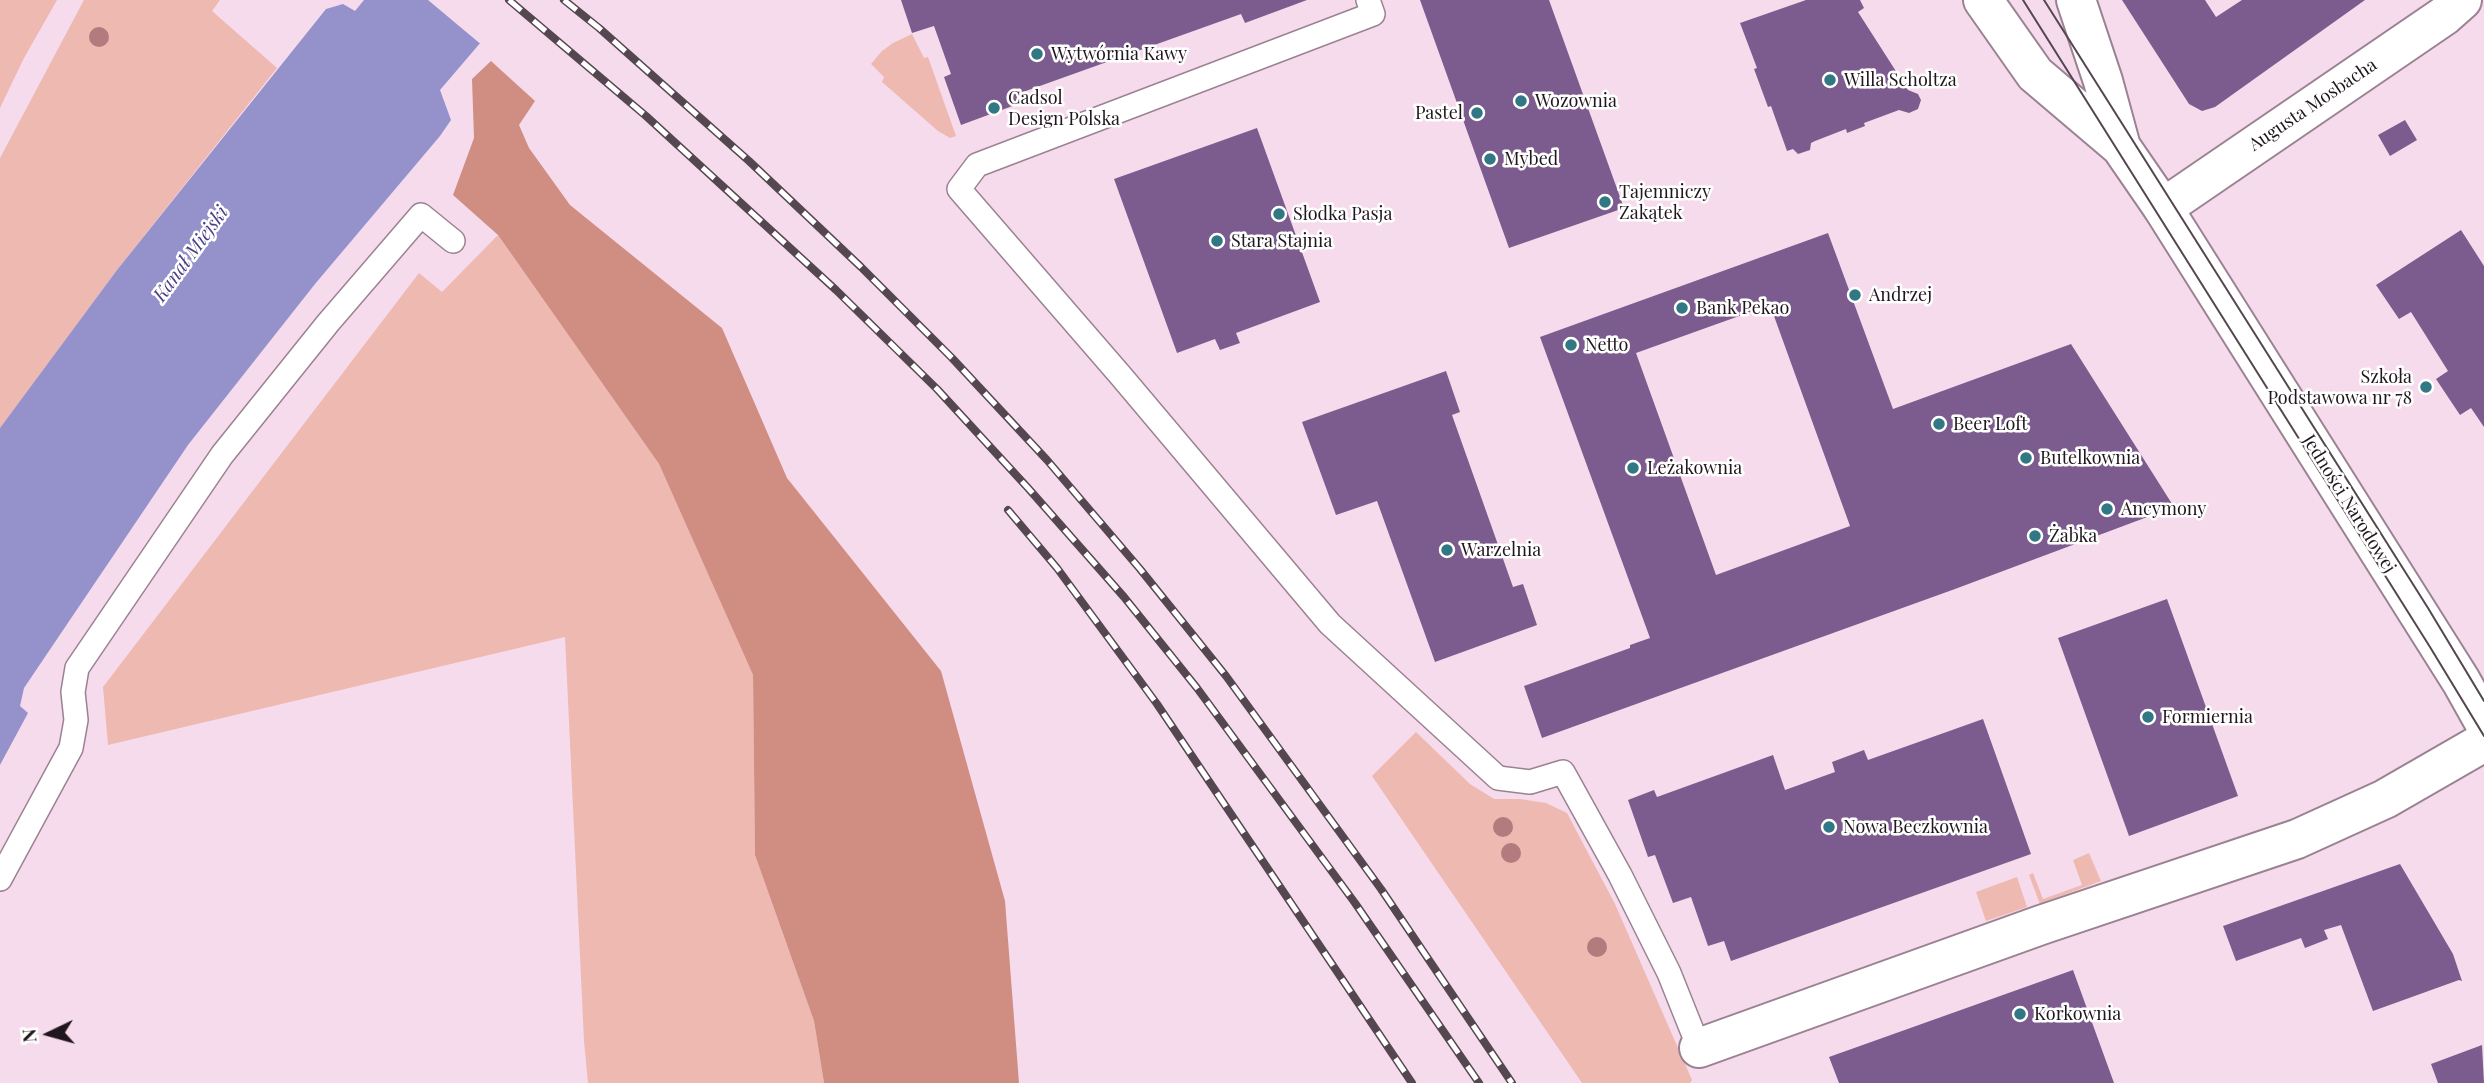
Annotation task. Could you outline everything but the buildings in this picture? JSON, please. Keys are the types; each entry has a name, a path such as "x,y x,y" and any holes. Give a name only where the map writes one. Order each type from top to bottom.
{"street":[{"name":"Jedności Narodowej","path":"1983,0 2035,74 2121,146 2163,208 2461,681 2484,722"},
{"name":"Jedności Narodowej","path":"2076,0 2121,146"},
{"name":"Augusta Mosbacha","path":"2163,208 2444,16 2462,0"},
{"path":"1699,1048 2041,925 2297,839 2385,799 2484,743"}],"lane":[{"path":"1368,0 1373,14 977,165 959,189 1121,376 1329,624 1498,778 1530,782 1563,772 1669,973 1699,1048"},
{"path":"0,879 71,748 76,720 73,692 77,668 222,456 328,323 421,215 453,241"}],"shaded area":[{"path":"0,0 57,0 24,58 0,108"},
{"path":"84,0 220,0 212,11 277,68 117,270 0,428 0,158"},
{"path":"912,34 924,58 928,57 956,136 950,138 938,131 882,82 884,77 871,64 882,51"},
{"path":"491,61 535,101 519,125 529,148 570,205 722,328 787,478 941,671 1005,901 1019,1083 824,1083 814,1021 755,855 753,675 659,464 498,235 453,195 474,138 472,79"},
{"path":"498,235 659,464 753,675 755,855 814,1021 824,1083 588,1083 565,637 108,745 103,687 419,273 442,292"},
{"path":"1416,732 1470,784 1494,799 1546,803 1567,813 1615,904 1692,1080 1690,1083 1582,1083 1372,776"},
{"path":"2089,853 2101,881 2040,904 2029,875 2033,873 2043,899 2082,885 2073,860"},
{"path":"2017,877 2027,907 1986,921 1976,892"}],"water":[{"name":"Kanał Miejski","path":"364,0 517,0 440,90 451,120 440,136 315,284 188,445 24,688 20,706 28,713 0,765 0,428 117,270 326,9 343,4 355,11"}],"pier":[{"path":"428,0 520,0 483,46"}],"tram line":[{"path":"2023,0 2484,736"},
{"path":"2044,0 2484,701"}],"railway":[{"path":"509,0 646,116 836,290 937,389 1028,488 1124,597 1197,688 1355,903 1479,1083"},
{"path":"564,0 749,161 861,267 952,358 1047,460 1226,676 1381,889 1512,1083"},
{"path":"1008,510 1057,568 1157,704 1412,1083"}],"place":[{"name":"Wytwórnia Kawy","path":"1037,54"},
{"name":"Willa Scholtza","path":"1830,80"},
{"name":"Wozownia","path":"1521,101"},
{"name":"Cadsol Design Polska","path":"994,108"},
{"name":"Pastel","path":"1477,113"},
{"name":"Mybed","path":"1490,159"},
{"name":"Tajemniczy Zakątek","path":"1605,202"},
{"name":"Słodka Pasja","path":"1279,214"},
{"name":"Stara Stajnia","path":"1217,241"},
{"name":"Andrzej","path":"1855,295"},
{"name":"Bank Pekao","path":"1682,308"},
{"name":"Netto","path":"1571,345"},
{"name":"Szkoła Podstawowa nr 78","path":"2426,387"},
{"name":"Beer Loft","path":"1939,424"},
{"name":"Butelkownia","path":"2026,458"},
{"name":"Leżakownia","path":"1633,468"},
{"name":"Ancymony","path":"2107,509"},
{"name":"Żabka","path":"2035,536"},
{"name":"Warzelnia","path":"1447,550"},
{"name":"Formiernia","path":"2148,717"},
{"name":"Nowa Beczkownia","path":"1829,827"},
{"name":"Korkownia","path":"2020,1014"}]}
